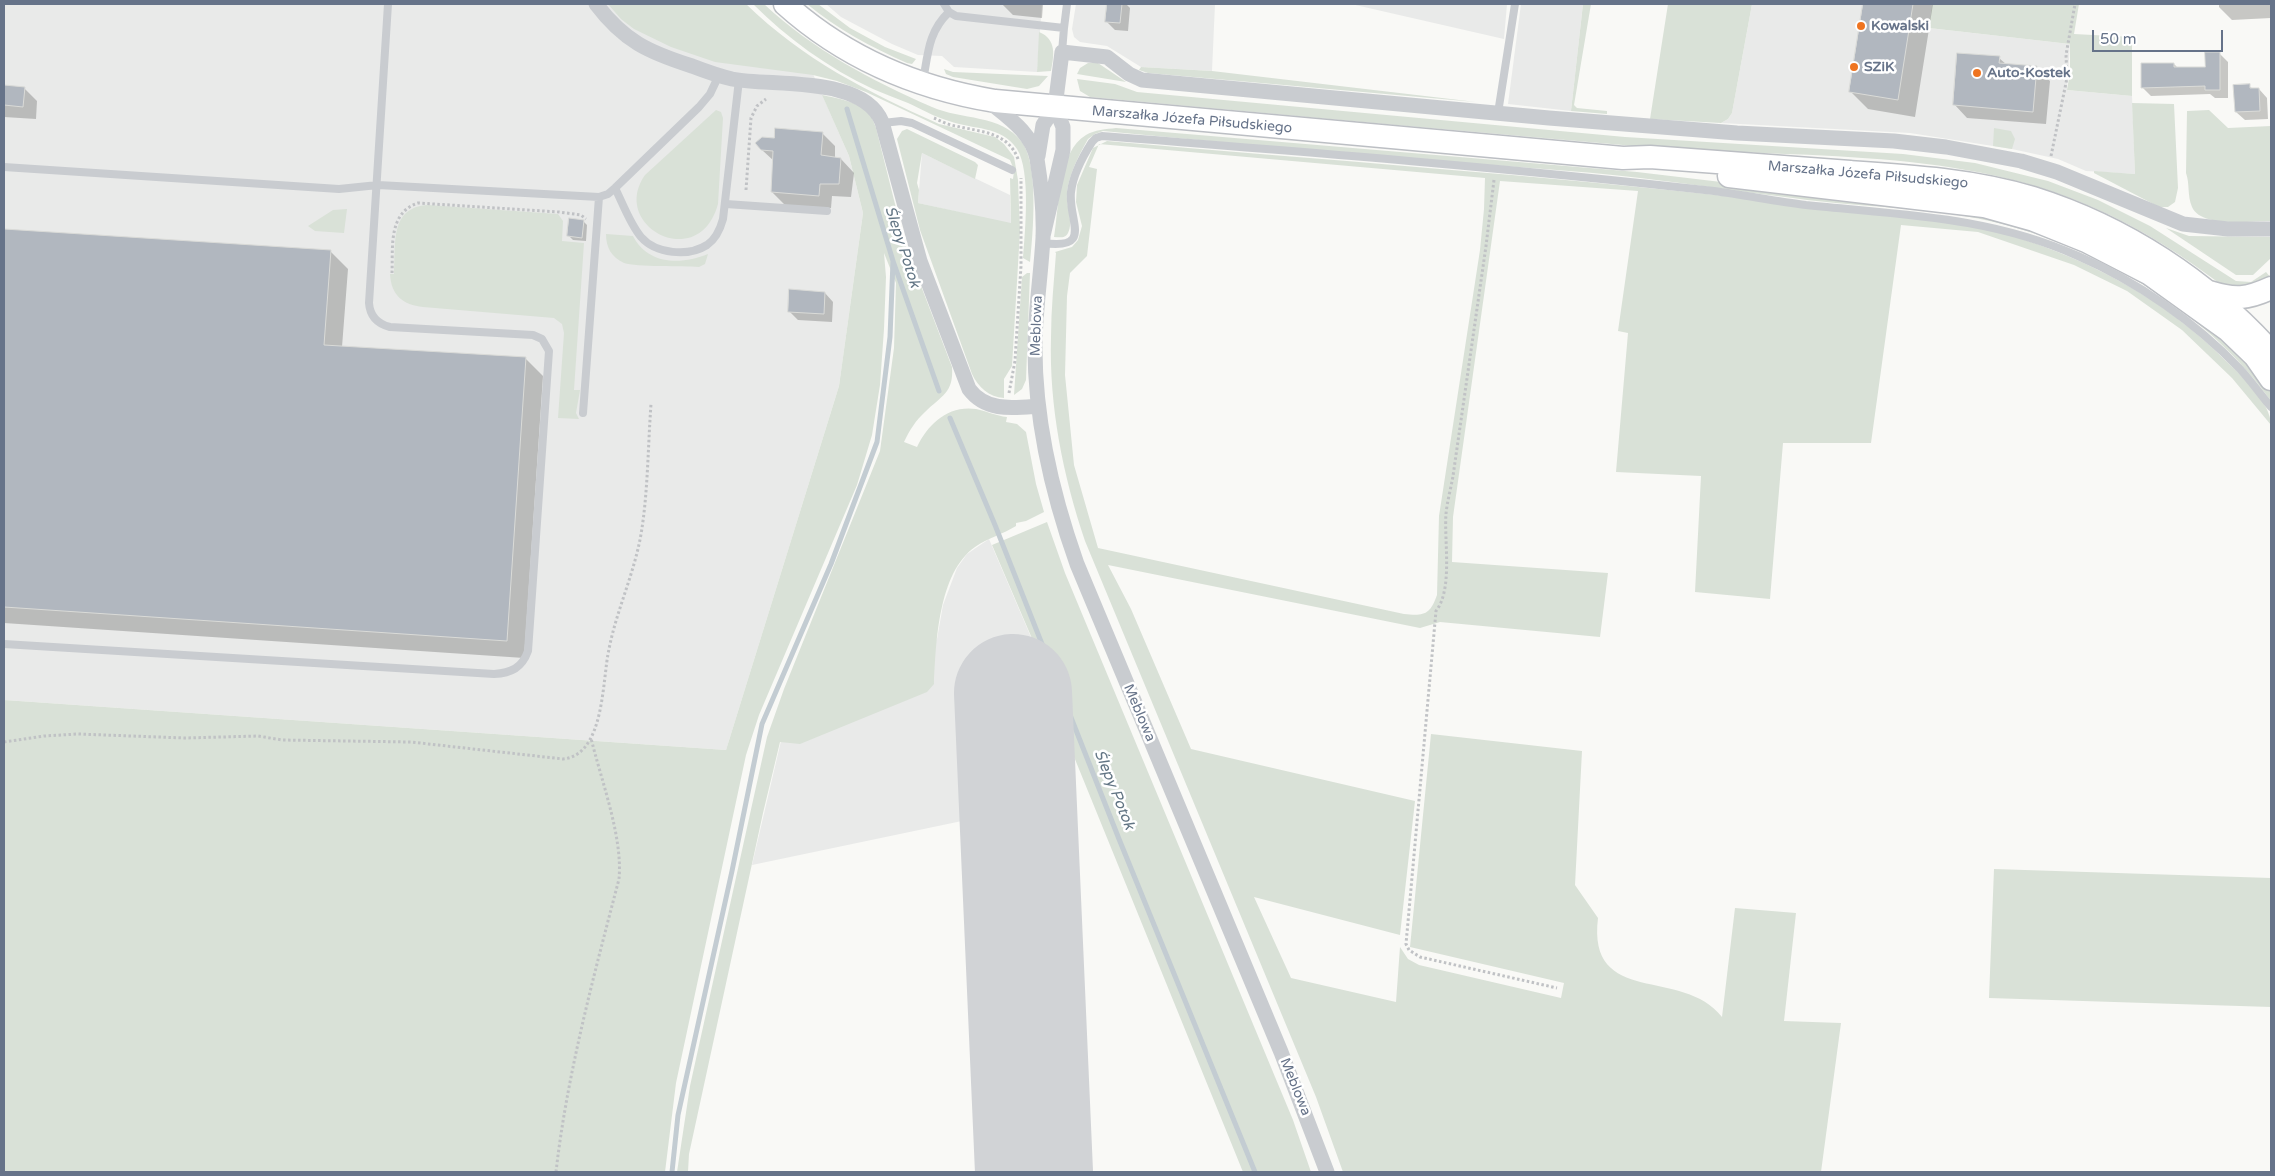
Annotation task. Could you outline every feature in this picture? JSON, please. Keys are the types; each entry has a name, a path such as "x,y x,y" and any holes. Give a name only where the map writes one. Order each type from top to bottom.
{"main road":[{"name":"Marszałka Józefa Piłsudskiego","path":"785,4 840,47 881,67 923,83 986,99 1055,107 1622,158 1650,157 1904,176 1985,186 2032,198 2077,213 2163,258 2208,292 2262,328 2263,354"},
{"name":"Marszałka Józefa Piłsudskiego","path":"1622,158 1651,165 1785,184 1984,206 2008,212 2086,241 2150,274 2263,354"},
{"path":"2208,292 2227,297 2241,298 2252,297 2271,288"},
{"path":"2228,330 2262,328 2256,317 2271,298"},
{"path":"2263,354 2271,379"}],"street":[{"path":"596,4 618,30 632,41 671,60 738,80 795,83 834,90 868,103 878,112 883,123 917,253 969,389 979,400 993,406 1004,408 1038,406"},
{"path":"1055,107 1062,52 1107,57 1129,74 1142,80 1737,133 1904,142 1977,152 2049,169 2183,224 2228,229 2271,229"},
{"name":"Meblowa","path":"986,99 1024,133 1033,145 1038,158"},
{"name":"Meblowa","path":"1043,239 1038,158 1043,125 1055,107"},
{"name":"Meblowa","path":"1055,107 1063,127 1063,150 1043,239 1036,305 1036,342 1038,406 1043,444 1059,511 1077,564 1281,1052 1327,1172"}],"lane":[{"path":"4,644 494,674 514,670 524,662 528,651 545,432 550,362 548,347 542,339 533,335 384,326 371,314 369,303 388,4"},
{"path":"944,4 949,12 956,16 1064,28"},
{"path":"1062,52 1067,4"},
{"path":"1498,113 1514,4"},
{"path":"923,83 932,34 936,25 949,12"},
{"path":"4,168 339,189 378,185 599,197 608,194 615,188 699,107 710,94 719,75"},
{"path":"615,188 641,237 654,247 666,251 691,251 707,245 720,231 726,204 738,80"},
{"path":"883,123 901,121 912,123 1012,170"},
{"path":"1043,239 1062,244 1069,242 1073,237 1076,223 1071,199 1072,186 1086,152 1092,142 1099,137 1495,170 1716,192 1974,223 2014,232 2079,256 2139,287 2194,326 2241,370 2271,407"},
{"path":"583,413 599,197"},
{"path":"726,204 827,211"}],"path":[{"path":"2049,169 2067,78 2066,55 2074,4"},
{"path":"746,190 752,113 760,103 772,97"},
{"path":"926,114 951,125 999,136 1015,152 1019,165"},
{"path":"1495,170 1486,246 1446,513 1445,581 1441,604 1436,611 1406,944 1409,950 1420,957 1557,988"},
{"path":"1009,397 1015,361 1021,266 1020,172"},
{"path":"392,273 396,222 408,207 418,203 578,214 586,218 587,224"},
{"path":"556,1172 566,1101 597,960 619,878 620,865 616,837 590,738"}],"shaded area":[{"path":"4,4 735,4 813,74 849,156 863,213 839,386 726,750 4,700"},
{"path":"608,4 746,4 790,42 837,73 939,124 995,137 1004,144 1014,157 1018,180 1020,231 1012,366 1004,379 1004,398 994,396 985,390 977,383 972,374 920,230 897,139 902,131 907,129 978,165 975,179 922,153 917,183 919,190 918,203 1011,223 1010,178 1013,179 1014,170 1010,160 866,92 837,81 813,75 715,62 671,47 634,29 621,19"},
{"path":"753,4 764,4 802,36 823,50 887,86 932,107 992,122 1013,133 1022,142 1031,167 1034,200 1030,262 1023,258 1026,202 1024,172 1017,149 1010,141 995,132 958,124 939,117 856,81 824,62 794,40"},
{"path":"807,4 818,4 850,28 885,47 916,59 912,64 907,63 880,51 842,29"},
{"path":"826,4 1042,4 1037,72 954,67 942,56 918,55 892,44 841,17"},
{"path":"1076,4 1215,4 1212,71 1141,67 1107,46 1080,42 1074,37 1072,29"},
{"path":"1351,4 1507,4 1504,39"},
{"path":"1521,4 1583,4 1571,111 1508,104"},
{"path":"1583,4 1591,4 1574,105 1577,108 1607,111 1607,114 1571,111"},
{"path":"1668,4 1752,4 1732,113 1728,119 1721,123 1650,119"},
{"path":"1752,4 1932,4 1929,28 2070,44 2067,90 2132,96 2135,174 2086,171 2058,159 2012,149 1910,133 1721,123 1728,119 1732,113"},
{"path":"1932,4 2079,4 2074,34 2132,37 2132,96 2067,90 2070,72 2070,44 1929,28"},
{"path":"1039,32 1049,39 1053,48 1051,71 1037,72"},
{"path":"1088,63 1098,63 1126,82 1077,74 1080,68"},
{"path":"1141,67 1212,71 1476,102 1148,73 1139,70"},
{"path":"944,69 953,72 1048,76 1039,86 1027,89 953,77 946,74"},
{"path":"1077,79 1115,84 1137,92 1625,137 1903,154 1975,163 2048,181 2098,200 2150,226 2236,281 2251,282 2266,272 2271,278 2261,285 2227,289 2162,244 2110,215 2037,187 1981,173 1924,164 1866,158 1634,146 1090,97 1080,91"},
{"path":"822,95 859,106 865,109 872,118 905,244 952,367 949,388 919,419 910,430 904,442 917,447 933,424 948,413 957,410 976,409 1007,417 1006,422 1017,424 1026,432 1036,484 1044,512 1026,521 1016,523 1016,526 975,547 963,559 953,574 941,610 934,684 927,692 800,744 780,742 689,1154 688,1172 677,1172 690,1086 767,737 784,689 880,451 894,348 896,283 884,253 886,277 884,329 880,385 872,435 857,485 759,715 746,755 676,1083 665,1172 4,1172 4,700 726,750 839,386 863,213 849,156"},
{"path":"2132,103 2174,104 2178,188 2175,202 2168,207 2159,207 2094,173 2094,171 2135,174"},
{"path":"716,110 721,112 723,118 718,204 708,225 694,236 677,239 661,235 647,225 639,211 637,194 645,175"},
{"path":"2209,110 2228,128 2271,126 2271,221 2216,221 2197,214 2192,207 2186,173 2187,111"},
{"path":"1116,128 1637,172 1982,213 2110,259 2226,340 2271,390 2271,401 2247,371 2220,343 2191,318 2126,274 2056,241 2020,229 1964,216 1936,212 1822,202 1615,175 1103,131 1088,139 1069,180 1067,194 1070,229 1065,236 1054,237 1061,181 1070,154 1077,143 1089,133"},
{"path":"1994,128 2011,131 2015,139 2012,149 1993,146"},
{"path":"1107,141 1593,182 1754,199 1986,228 2068,256 2097,269 2151,300 2202,338 2240,374 2261,399 2270,417 2271,425 2232,378 2182,330 2127,291 2074,265 1978,232 1901,225 1871,443 1783,443 1770,599 1695,592 1701,476 1616,472 1628,333 1618,331 1638,191 1500,181 1453,517 1452,562 1608,573 1600,637 1440,622 1420,628 1108,565 1131,609 1191,749 1415,801 1400,935 1254,897 1291,978 1396,1002 1400,947 1408,959 1419,965 1561,998 1564,983 1410,947 1431,734 1582,751 1575,885 1598,918 1599,946 1607,964 1622,975 1641,982 1685,993 1705,1002 1722,1017 1735,908 1796,913 1784,1021 1841,1023 1821,1172 1343,1172 1316,1097 1085,541 1077,516 1064,466 1052,389 1051,326 1055,252 1072,247 1078,240 1082,226 1076,202 1077,185 1093,148 1098,145 1089,167 1097,169 1087,256 1070,273 1067,296 1065,375 1074,465 1098,548 1404,614 1417,615 1425,613 1432,607 1437,595 1439,516 1480,250 1485,178 1101,144"},
{"path":"922,153 1010,195 1011,224 918,203"},
{"path":"428,205 558,214 563,221 562,241 584,243 574,390 580,390 576,413 579,419 558,418 564,333 562,324 554,318 423,307 410,304 399,298 393,288 390,274 394,274 397,229 407,213 415,207"},
{"path":"347,209 344,233 315,231 308,226 333,210"},
{"path":"2166,228 2189,236 2271,237 2271,258 2253,275 2236,275"},
{"path":"606,234 633,236 639,246 647,253 666,260 687,260 708,254 705,264 699,267 649,266 624,263 613,255 608,247"},
{"path":"1030,273 1026,380 1022,389 1014,395 1022,277"},
{"path":"1047,522 1065,573 1293,1120 1311,1172 1243,1172 1057,715 1057,697 992,545"},
{"path":"989,539 1057,698 1075,1172 994,1172 981,817 752,865 781,741 937,639 943,605 957,568 967,554"},
{"path":"1994,869 2271,878 2271,1007 1989,998"}],"building":[{"path":"1107,4 1122,4 1120,23 1105,22"},
{"path":"1863,4 1913,4 1898,100 1849,92"},
{"path":"2205,52 2220,52 2220,90 2205,90 2205,86 2141,88 2141,63 2174,63 2174,67 2205,67"},
{"path":"1957,53 2000,56 1999,63 2037,66 2033,112 1953,105"},
{"path":"2250,84 2250,88 2259,88 2260,111 2235,112 2233,85"},
{"path":"4,85 25,87 23,107 4,105"},
{"path":"775,128 823,132 821,155 841,158 839,184 820,184 819,196 771,192 773,151 761,150 755,143 762,137 774,138"},
{"path":"569,218 584,220 582,238 567,236"},
{"path":"4,229 331,250 324,345 526,357 507,641 4,607"},
{"path":"789,289 825,292 824,314 788,312"}],"waterway":[{"name":"Ślepy Potok","path":"847,109 893,261 939,391"},
{"path":"672,1172 678,1115 732,871 762,724 831,564 877,442 890,337 893,261"},
{"name":"Ślepy Potok","path":"950,418 995,525 1119,839 1255,1172"}],"runway":[{"path":"1013,693 1034,1172"}],"place":[{"name":"Kowalski","path":"1861,26"},
{"name":"SZiK","path":"1854,67"},
{"name":"Auto-Kostek","path":"1977,73"}]}
